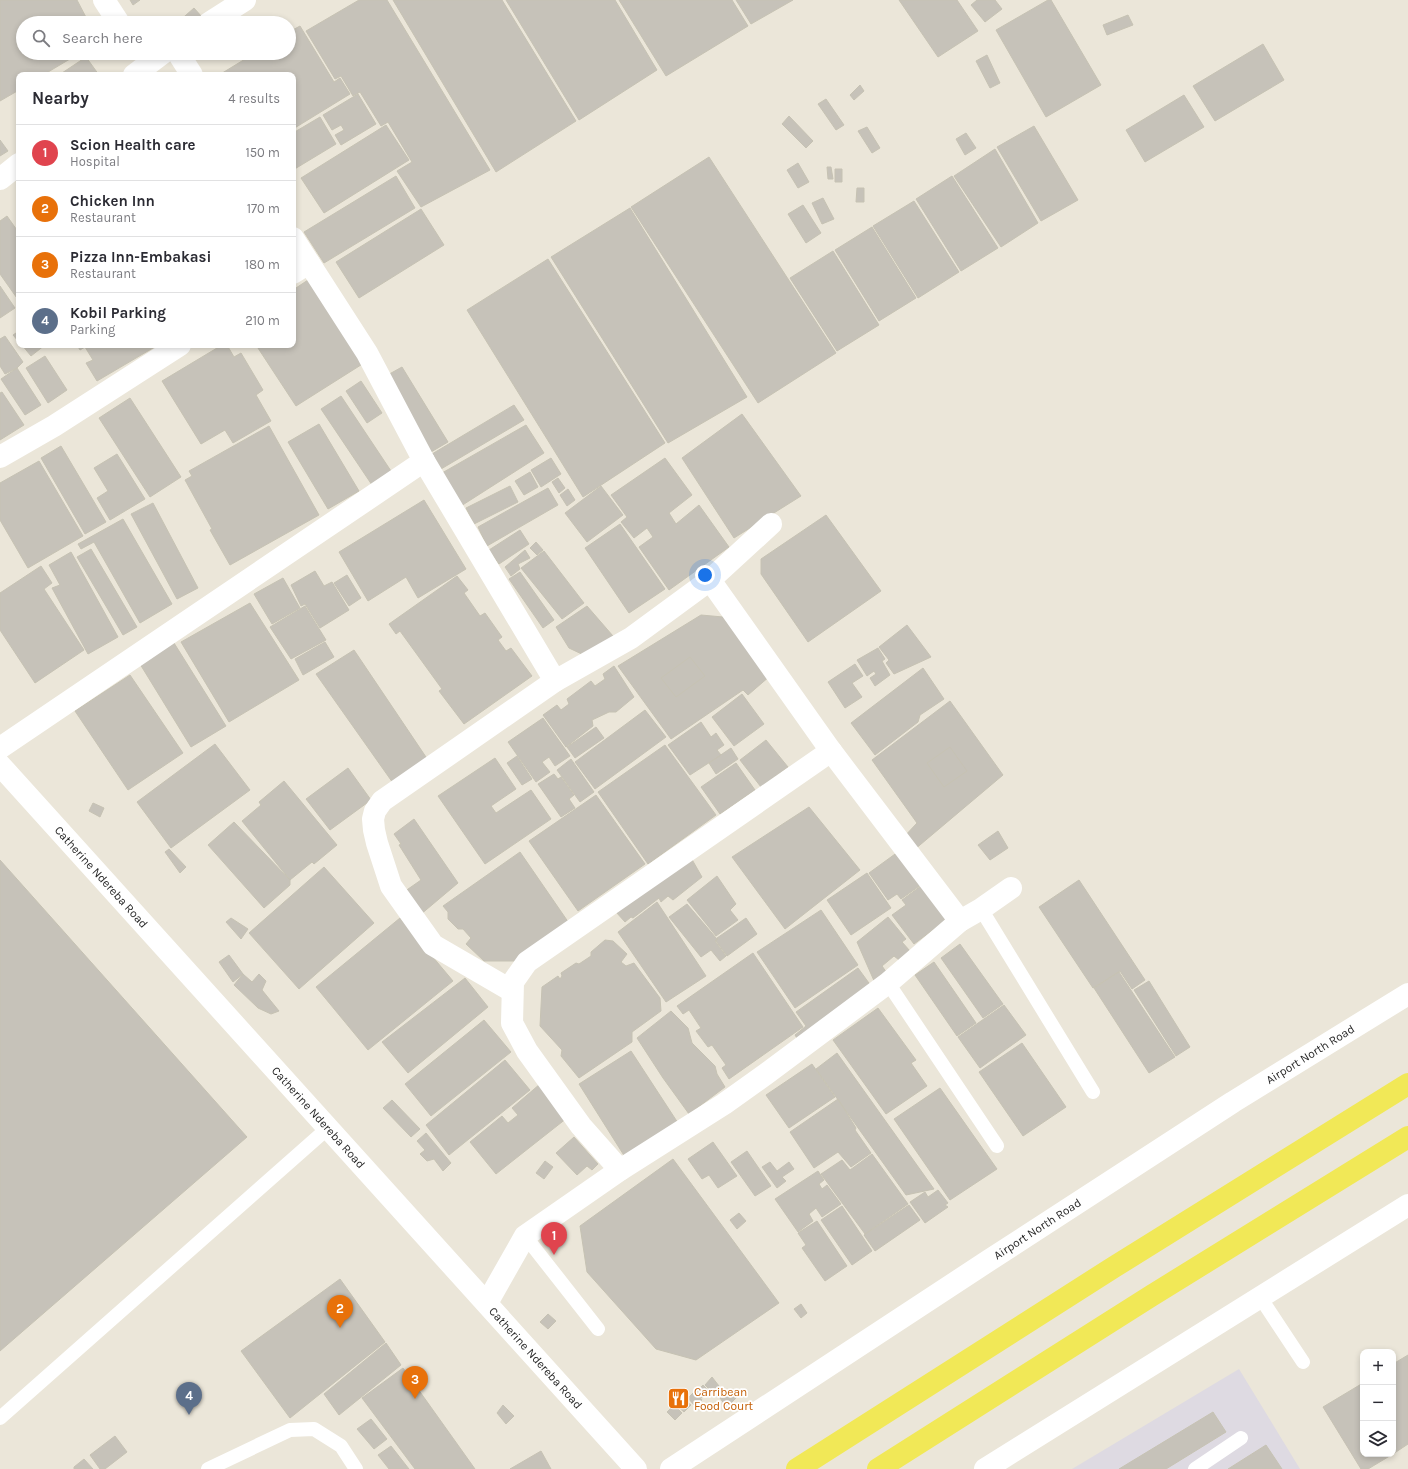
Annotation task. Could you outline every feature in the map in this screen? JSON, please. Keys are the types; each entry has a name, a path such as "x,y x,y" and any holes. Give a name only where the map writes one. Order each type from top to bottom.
{"main road":[{"path":"797,1469 1114,1267 1408,1084"},
{"path":"878,1469 1158,1292 1408,1137"}],"street":[{"path":"104,0 114,16"},
{"path":"220,16 245,0"},
{"path":"182,60 190,72"},
{"path":"0,179 16,166"},
{"path":"296,249 301,268 367,353 424,461 555,680"},
{"path":"0,456 54,426 175,348"},
{"path":"0,748 424,461"},
{"path":"512,991 433,945 391,886 377,843 373,819 375,811 382,801 555,680 630,638 710,580 771,524"},
{"path":"710,580 831,752 960,921"},
{"path":"620,1170 581,1126 527,1051 512,1022 513,982 527,962 831,752"},
{"name":"Catherine Ndereba Road","path":"0,765 636,1469"},
{"path":"487,1303 524,1236 620,1170 724,1104 888,983 960,921 981,909 1011,888"},
{"name":"Airport North Road","path":"671,1469 1233,1102 1408,994"},
{"path":"994,1467 1260,1297 1408,1205"}],"lane":[{"path":"981,909 1093,1092"},
{"path":"888,983 997,1146"},
{"path":"0,1418 328,1128"},
{"path":"524,1236 598,1329"},
{"path":"1260,1297 1302,1362"},
{"path":"208,1469 290,1430 314,1429 341,1446 356,1469"},
{"path":"1195,1469 1241,1438"}],"shaded area":[{"path":"1239,1369 1300,1469 1072,1469"}],"building":[{"path":"0,0 77,0 85,16 16,16 16,60 68,60 48,72 16,72 16,92 0,101"},
{"path":"130,0 140,0 133,5"},
{"path":"359,0 387,0 490,170 421,207 397,171 412,162 388,122 381,126 360,92 353,96 341,76 335,79 306,31"},
{"path":"393,0 502,0 576,121 496,172"},
{"path":"506,0 615,0 657,70 579,120"},
{"path":"619,0 732,0 748,26 666,76"},
{"path":"736,0 793,0 751,24"},
{"path":"899,0 957,0 978,31 938,57"},
{"path":"977,0 995,0 1002,9 985,22 971,5"},
{"path":"1048,0 1051,0 1101,85 1046,117 996,30"},
{"path":"194,8 201,16 185,16"},
{"path":"1128,15 1133,25 1107,35 1103,25"},
{"path":"300,26 334,82 340,78 350,94 296,127 296,72 224,72 244,60 296,60 296,28"},
{"path":"1263,44 1284,80 1215,121 1193,86"},
{"path":"987,55 1000,83 990,88 976,61"},
{"path":"82,60 88,60 97,72 64,72"},
{"path":"860,85 864,91 854,100 850,95"},
{"path":"358,94 376,124 341,145 335,135 344,130 341,125 332,130 323,115"},
{"path":"1184,95 1204,127 1145,162 1126,130"},
{"path":"826,99 844,125 836,130 818,104"},
{"path":"789,116 813,141 806,148 782,124"},
{"path":"320,117 336,144 296,168 296,131"},
{"path":"386,125 409,160 324,213 301,178"},
{"path":"1034,126 1078,200 1041,221 997,147"},
{"path":"867,127 880,148 872,153 858,131"},
{"path":"966,133 976,148 965,155 956,139"},
{"path":"0,140 8,151 0,156"},
{"path":"995,149 1038,223 1001,247 954,176"},
{"path":"709,157 836,353 758,403 631,207"},
{"path":"798,163 809,182 798,188 787,170"},
{"path":"827,167 831,167 833,179 828,179"},
{"path":"835,169 842,169 842,182 835,182"},
{"path":"396,176 415,208 324,263 304,232"},
{"path":"952,176 998,248 961,271 916,199"},
{"path":"857,188 864,188 864,202 856,202"},
{"path":"823,198 834,219 822,224 812,203"},
{"path":"914,201 959,272 918,298 873,226"},
{"path":"803,205 821,233 806,243 788,214"},
{"path":"630,208 747,397 668,443 551,257"},
{"path":"421,209 444,245 359,298 336,262"},
{"path":"7,216 16,229 16,297 0,274 0,221"},
{"path":"872,227 916,298 879,321 835,250"},
{"path":"833,251 879,325 837,351 790,278"},
{"path":"548,259 665,443 583,497 467,310"},
{"path":"308,280 364,363 296,406 258,348 296,348 296,288"},
{"path":"0,286 15,308 0,318"},
{"path":"5,336 23,362 17,368 5,374 0,366 0,339"},
{"path":"24,348 41,348 31,356"},
{"path":"86,348 153,348 97,381 86,363 93,360"},
{"path":"217,348 229,348 234,357 241,353 263,390 256,395 271,421 233,443 225,430 201,444 162,381"},
{"path":"45,356 67,390 48,403 26,368"},
{"path":"402,367 448,442 431,452 384,377"},
{"path":"17,368 41,405 25,415 1,379"},
{"path":"361,381 382,413 367,423 346,391"},
{"path":"2,392 24,425 0,440 0,393"},
{"path":"341,396 391,471 372,485 321,409"},
{"path":"130,398 181,477 150,497 99,418"},
{"path":"514,405 524,420 441,469 432,454"},
{"path":"742,414 801,496 734,538 682,458"},
{"path":"319,424 359,491 328,509 288,442"},
{"path":"526,425 544,453 461,506 442,473"},
{"path":"269,426 319,515 230,565 210,530 212,529 185,480 192,476 189,471"},
{"path":"61,446 106,522 85,534 41,458"},
{"path":"117,454 145,499 110,520 97,498 108,491 94,468"},
{"path":"551,458 561,474 541,487 531,470"},
{"path":"665,458 692,495 669,513 676,524 699,505 729,547 669,590 639,547 653,537 647,528 634,538 621,522 627,517 611,495"},
{"path":"39,461 83,536 28,568 0,520 0,483"},
{"path":"530,472 538,487 524,495 515,481"},
{"path":"558,478 565,488 559,493 552,482"},
{"path":"510,486 518,502 474,524 466,508"},
{"path":"601,486 623,515 587,542 565,513"},
{"path":"548,488 558,505 487,546 478,527"},
{"path":"568,489 575,500 567,506 560,495"},
{"path":"424,500 466,569 418,598 406,577 368,601 339,552"},
{"path":"153,503 198,588 177,599 131,514"},
{"path":"826,515 881,591 808,642 761,574 761,559"},
{"path":"123,519 172,604 140,623 94,542 81,549 78,544"},
{"path":"620,524 665,589 629,613 585,548"},
{"path":"520,530 529,544 499,564 489,550"},
{"path":"536,542 543,550 537,555 530,548"},
{"path":"91,549 137,627 123,635 77,557"},
{"path":"525,550 530,558 518,564 520,569 511,576 505,567"},
{"path":"544,551 584,603 562,619 521,568"},
{"path":"71,552 118,637 88,654 52,588 60,585 49,565"},
{"path":"41,566 52,583 44,589 84,650 35,683 0,630 0,593"},
{"path":"315,571 324,586 332,582 349,610 320,628 305,604 301,606 291,585"},
{"path":"520,572 554,620 543,628 509,579"},
{"path":"347,575 361,598 349,606 334,583"},
{"path":"457,576 468,590 464,593 480,616 485,613 502,637 498,640 506,651 511,648 532,676 464,724 439,691 442,689 400,631 396,634 389,624"},
{"path":"283,578 300,608 272,624 254,594"},
{"path":"250,603 299,680 229,722 181,642"},
{"path":"305,606 326,640 291,659 270,627"},
{"path":"587,606 613,636 588,657 569,648 556,627"},
{"path":"701,615 723,617 770,676 748,695 743,690 671,739 618,666"},
{"path":"907,625 931,657 894,674 886,663 889,660 879,647"},
{"path":"325,642 334,657 303,675 295,659"},
{"path":"174,643 226,726 191,747 140,664"},
{"path":"878,648 885,659 882,661 890,675 875,686 870,678 876,674 874,671 867,676 857,660"},
{"path":"354,650 428,760 393,783 316,674"},
{"path":"690,657 705,676 676,697 661,678"},
{"path":"855,664 863,676 852,683 862,697 845,708 828,682"},
{"path":"614,666 634,697 616,712 609,712 592,720 593,726 566,747 543,715 557,705 561,710 569,704 567,699 591,681 595,686 605,679 603,674"},
{"path":"923,668 944,699 920,715 918,722 875,755 851,723"},
{"path":"130,675 183,753 128,790 75,711"},
{"path":"742,694 764,724 734,746 712,717"},
{"path":"950,701 1003,775 914,850 902,839 917,823 872,760"},
{"path":"645,710 666,737 595,789 575,762"},
{"path":"543,718 570,756 555,766 549,757 542,762 550,772 536,782 508,742"},
{"path":"701,722 711,737 716,733 724,745 717,750 721,755 690,775 668,745"},
{"path":"596,727 604,738 575,758 567,747"},
{"path":"766,740 788,767 761,787 740,760"},
{"path":"215,744 250,790 171,848 137,802"},
{"path":"665,745 716,815 648,864 598,792"},
{"path":"950,747 967,771 944,787 927,763"},
{"path":"731,748 738,759 716,774 709,763"},
{"path":"517,756 532,779 522,785 507,763"},
{"path":"495,758 516,789 491,806 496,813 531,790 551,819 485,864 438,796"},
{"path":"571,759 594,792 580,802 557,770"},
{"path":"736,763 755,790 720,814 701,787"},
{"path":"348,768 371,800 330,830 306,799"},
{"path":"554,774 558,779 561,777 574,795 569,799 575,808 561,817 538,784"},
{"path":"284,781 337,845 314,864 312,862 290,880 242,821 261,805 259,802"},
{"path":"596,795 645,864 578,911 529,841"},
{"path":"93,803 104,808 100,817 89,811"},
{"path":"809,807 860,870 785,929 732,857"},
{"path":"414,819 458,883 420,915 401,894 421,880 399,845 401,844 394,834"},
{"path":"234,822 290,880 290,885 264,908 208,845"},
{"path":"998,831 1008,848 990,860 978,845"},
{"path":"169,849 186,867 180,873 165,852"},
{"path":"902,849 925,882 901,899 897,894 888,900 869,873"},
{"path":"520,852 571,926 517,961 484,961 466,944 471,938 463,929 458,929 448,919 448,912 443,906"},
{"path":"690,856 702,877 673,900 668,896 661,902 659,898 633,918 631,917 625,922 616,912"},
{"path":"0,860 247,1137 0,1351"},
{"path":"324,867 374,923 299,989 249,933"},
{"path":"867,873 891,908 851,935 827,900"},
{"path":"717,876 736,904 730,910 738,920 716,936 687,900"},
{"path":"1079,880 1145,980 1132,989 1120,971 1093,988 1039,907"},
{"path":"925,883 950,917 914,944 892,915 906,905 902,900"},
{"path":"657,902 706,976 666,1002 618,932"},
{"path":"687,904 717,939 715,941 726,956 720,961 711,950 701,957 669,917"},
{"path":"821,910 858,965 795,1008 757,952"},
{"path":"888,917 906,939 902,942 910,951 899,960 894,956 882,966 887,973 875,983 857,942"},
{"path":"231,918 248,929 241,939 226,922"},
{"path":"400,918 453,981 368,1050 316,987"},
{"path":"746,918 757,934 727,956 716,941 718,939 717,938"},
{"path":"605,940 613,941 627,954 621,962 626,966 634,963 660,998 661,1011 632,1032 632,1042 579,1078 561,1056 562,1050 540,1026 542,987 558,976 560,979 562,976 561,973 576,963 579,964 591,956 591,952"},
{"path":"960,944 1003,1004 983,1018 941,958"},
{"path":"753,953 803,1027 729,1079 722,1068 726,1065 712,1045 708,1047 696,1031 701,1028 689,1010 683,1014 677,1006"},
{"path":"229,955 243,974 233,982 219,962"},
{"path":"934,962 976,1023 957,1036 915,975"},
{"path":"858,968 874,990 800,1043 795,1035 806,1026 796,1012"},
{"path":"1119,972 1175,1057 1149,1073 1094,988"},
{"path":"243,974 252,982 259,974 266,981 262,990 279,1011 271,1014 258,1008 234,985"},
{"path":"465,978 488,1007 408,1073 382,1042"},
{"path":"1149,981 1190,1047 1176,1056 1134,990"},
{"path":"1004,1005 1026,1035 980,1068 958,1037"},
{"path":"878,1008 916,1060 911,1063 927,1086 886,1114 833,1040"},
{"path":"671,1011 688,1028 692,1043 715,1066 717,1074 725,1087 689,1114 637,1038"},
{"path":"484,1020 511,1052 431,1116 405,1084"},
{"path":"1022,1043 1066,1107 1023,1136 979,1072"},
{"path":"631,1051 678,1123 625,1157 579,1084"},
{"path":"837,1053 934,1189 906,1195 816,1069"},
{"path":"505,1060 530,1090 449,1155 426,1125"},
{"path":"812,1064 835,1097 789,1128 766,1095"},
{"path":"540,1084 567,1118 496,1174 470,1142 502,1116 508,1123 518,1115 512,1108"},
{"path":"940,1088 997,1169 950,1200 894,1119"},
{"path":"838,1099 856,1128 855,1130 871,1153 851,1167 838,1152 814,1168 790,1132"},
{"path":"392,1100 420,1129 411,1137 383,1108"},
{"path":"426,1133 451,1163 443,1171 434,1159 427,1161 420,1154 425,1150 417,1141"},
{"path":"574,1137 598,1164 592,1170 587,1166 577,1175 556,1153"},
{"path":"713,1142 737,1176 718,1188 709,1175 702,1179 688,1159"},
{"path":"747,1151 771,1186 755,1196 731,1162"},
{"path":"872,1154 908,1204 865,1234 821,1174 842,1160 850,1170"},
{"path":"673,1159 779,1303 696,1360 656,1349 587,1272 580,1226"},
{"path":"545,1161 553,1167 544,1179 536,1173"},
{"path":"770,1162 777,1171 789,1162 794,1169 782,1177 786,1181 777,1188 762,1167"},
{"path":"818,1171 824,1180 819,1184 822,1189 827,1185 841,1204 822,1217 816,1208 809,1214 813,1221 798,1232 775,1199"},
{"path":"938,1190 948,1203 945,1205 948,1207 925,1223 910,1202 925,1192 928,1197"},
{"path":"909,1205 920,1220 875,1251 864,1235"},
{"path":"842,1206 872,1251 852,1265 821,1220"},
{"path":"739,1213 746,1221 737,1229 730,1220"},
{"path":"817,1221 847,1266 825,1281 802,1248 806,1245 798,1233"},
{"path":"340,1279 385,1342 290,1418 241,1351"},
{"path":"801,1304 807,1313 801,1318 794,1309"},
{"path":"548,1314 556,1321 548,1329 540,1322"},
{"path":"386,1343 401,1365 339,1415 324,1394"},
{"path":"1408,1355 1408,1444 1396,1452 1396,1385 1396,1362"},
{"path":"403,1368 475,1469 415,1469 362,1398"},
{"path":"712,1377 719,1386 712,1392 705,1385"},
{"path":"703,1385 710,1392 702,1398 697,1391"},
{"path":"1360,1385 1360,1457 1388,1457 1368,1469 1361,1469 1323,1407"},
{"path":"730,1389 731,1392 728,1395 730,1398 734,1394 737,1397 731,1403 730,1401 725,1405 720,1398"},
{"path":"695,1391 702,1400 694,1405 688,1398"},
{"path":"683,1398 691,1405 684,1412 676,1405"},
{"path":"503,1405 514,1416 506,1424 497,1413"},
{"path":"674,1405 682,1413 675,1420 667,1412"},
{"path":"1213,1412 1226,1432 1166,1469 1119,1469"},
{"path":"371,1419 387,1439 374,1449 357,1429"},
{"path":"115,1436 127,1452 105,1469 100,1469 90,1455"},
{"path":"1266,1445 1282,1469 1228,1469"},
{"path":"391,1446 409,1469 389,1469 378,1455"},
{"path":"541,1451 551,1469 510,1469"},
{"path":"84,1459 93,1469 74,1469 74,1467"}],"place":[{"name":"Scion Health care","path":"554,1255"},
{"name":"Chicken Inn","path":"340,1328"},
{"name":"Pizza Inn-Embakasi","path":"415,1399"},
{"name":"Carribean Food Court","path":"679,1399"},
{"name":"Kobil Parking","path":"189,1415"}]}
